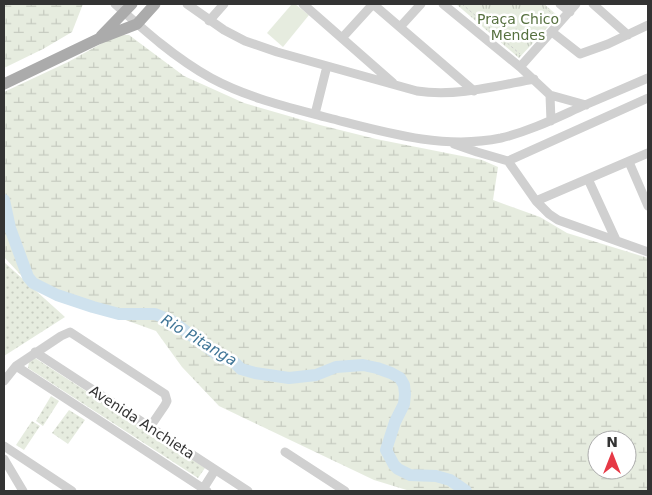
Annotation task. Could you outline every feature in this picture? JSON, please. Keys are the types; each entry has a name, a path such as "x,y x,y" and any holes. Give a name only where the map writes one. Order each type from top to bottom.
{"main road":[{"path":"4,84 98,39 137,24 155,4"},
{"path":"98,39 128,8"}],"street":[{"path":"115,4 128,8 137,24 181,59 223,84 264,100 387,133 449,142 484,141 513,135 552,121 648,78"},
{"path":"187,4 209,21 245,41 264,48 427,93 474,91 534,78"},
{"path":"209,21 224,4"},
{"path":"303,4 396,85"},
{"path":"342,38 373,4 474,91"},
{"path":"400,27 421,4"},
{"path":"443,4 523,63 550,95 586,105"},
{"path":"560,4 570,12"},
{"path":"523,63 576,4"},
{"path":"594,4 628,35"},
{"path":"552,32 580,54 608,44 648,25"},
{"path":"316,114 327,66"},
{"path":"550,95 552,121"},
{"path":"449,142 508,161 648,98"},
{"path":"484,141 483,147 491,157"},
{"path":"536,201 648,154"},
{"path":"508,161 536,201 558,220 648,252"},
{"path":"629,162 648,206"},
{"path":"588,179 616,240"},
{"path":"4,381 16,366 35,352 70,332 165,394 167,401 150,427"},
{"name":"Avenida Anchieta","path":"35,352 248,491"},
{"name":"Avenida Anchieta","path":"16,366 205,490"},
{"path":"4,446 72,491"},
{"path":"285,452 345,491"},
{"path":"4,459 23,491"},
{"path":"205,490 215,470"}],"path":[{"path":"462,4 523,63"},
{"path":"541,4 561,22"}],"green space":[{"path":"4,4 83,4 72,32 4,68"},
{"path":"292,4 295,4 309,15 283,47 267,33"},
{"name":"Praça Chico Mendes","path":"456,4 544,4 558,16 519,58"},
{"path":"117,35 129,35 184,76 244,103 376,139 482,160 498,167 493,200 540,217 567,233 648,258 648,491 410,491 374,480 219,406 182,367 156,331 120,318 74,306 32,287 4,257 4,92 68,62"},
{"path":"4,262 65,317 4,356"},
{"path":"35,358 205,468 198,478 28,368 29,362"},
{"path":"51,396 59,401 43,426 36,421"},
{"path":"69,410 85,420 68,444 52,433"},
{"path":"32,421 40,426 24,450 16,445"}],"waterway":[{"name":"Rio Pitanga","path":"4,200 10,228 28,277 33,283 57,295 119,314 155,314 172,321 219,356 234,362 241,369 255,373 289,378 316,375 336,367 363,365 377,368 400,378 404,385 404,404 395,422 386,450 394,465 410,475 436,476 450,480 466,491"}]}
